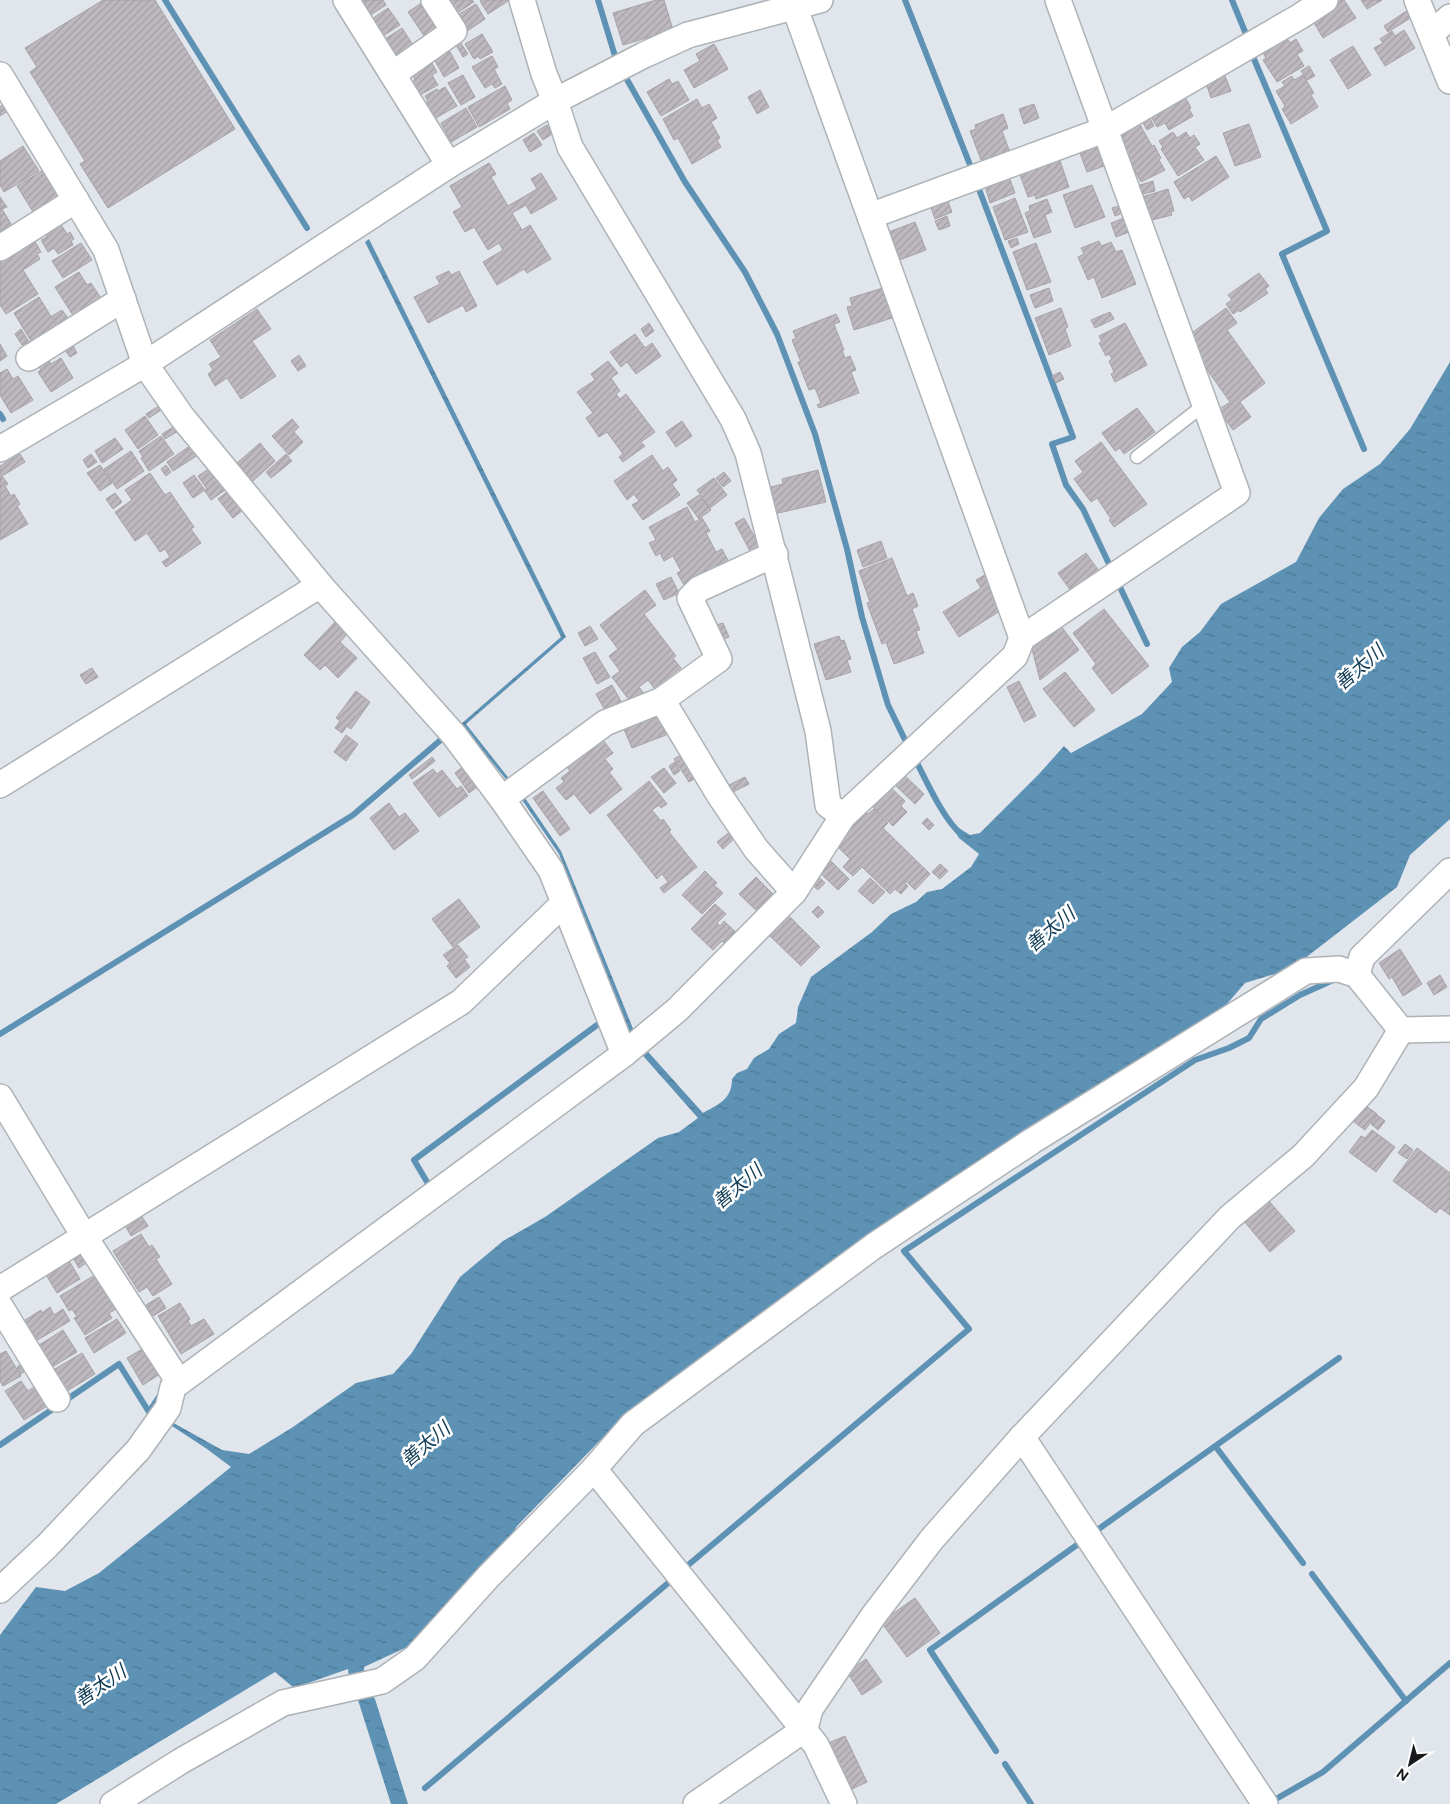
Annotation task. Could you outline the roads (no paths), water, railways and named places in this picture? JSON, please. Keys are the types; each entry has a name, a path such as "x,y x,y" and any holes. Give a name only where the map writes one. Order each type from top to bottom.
{"street":[{"path":"346,0 449,165"},
{"path":"393,74 454,31 434,0"},
{"path":"522,0 544,74 570,147 733,419 748,453 775,554 818,731 828,805 843,816"},
{"path":"0,449 146,364 449,165 555,101 644,54 688,35 793,4 820,0"},
{"path":"0,1590 47,1546 138,1450 168,1408 173,1387 624,1054 677,1010 794,892 843,816 1015,656 1022,638 1237,493 1058,0"},
{"path":"870,216 1104,130 1291,22 1325,0"},
{"path":"1417,0 1450,81"},
{"path":"793,4 1022,638"},
{"path":"1432,33 1450,17"},
{"path":"0,75 106,250 146,364 182,417 320,586 454,735 502,799 550,870 624,1054"},
{"path":"0,248 76,200"},
{"path":"29,358 123,299"},
{"path":"502,799 605,723 662,700 719,658 690,598 699,589 775,554"},
{"path":"0,784 320,586"},
{"path":"662,700 720,796 756,849 794,892"},
{"path":"1357,975 1362,957 1450,871"},
{"path":"0,1289 461,1002 564,903"},
{"path":"113,1804 181,1761 283,1703 382,1681 415,1658 488,1577 594,1469 633,1424 874,1246 1032,1141 1306,971 1339,969 1357,975 1401,1030"},
{"path":"1401,1030 1450,1029"},
{"path":"696,1804 804,1729 810,1709 874,1615 932,1539 1022,1437 1230,1217 1303,1156 1366,1088 1401,1030"},
{"path":"0,1097 84,1236 179,1382"},
{"path":"0,1306 57,1399"},
{"path":"1022,1437 1264,1803"},
{"path":"594,1469 816,1744 844,1804"}],"lane":[{"path":"1137,457 1204,404"}],"water":[{"path":"369,239 566,637 466,724 511,781 509,783 461,724 561,637 365,242"},
{"name":"善太川","path":"1450,362 1450,819 1410,855 1397,887 1291,969 1245,983 1220,1012 854,1249 615,1425 517,1526 492,1567 469,1582 407,1647 364,1667 365,1682 375,1699 408,1804 391,1804 358,1700 354,1677 349,1678 348,1669 294,1688 275,1672 56,1804 0,1804 0,1635 36,1587 65,1591 99,1573 231,1467 169,1424 170,1421 222,1450 249,1454 293,1427 356,1383 393,1374 411,1354 460,1277 503,1241 545,1217 658,1138 679,1132 698,1118 637,1049 642,1045 703,1113 724,1100 730,1091 732,1079 737,1073 747,1069 754,1058 769,1049 779,1034 796,1023 798,1007 811,977 872,932 891,914 916,902 927,892 942,889 971,867 979,854 959,838 954,830 957,827 970,835 980,833 1064,746 1071,753 1142,714 1172,682 1169,668 1182,647 1200,632 1221,604 1296,562 1319,518 1343,489 1380,464 1410,429"},
{"path":"521,792 561,851 634,1031 629,1034 559,854 518,794"}],"waterway":[{"path":"165,0 307,228"},
{"path":"598,0 615,56"},
{"path":"905,0 972,170"},
{"path":"1232,0 1248,39"},
{"path":"1251,52 1327,231 1282,254 1364,449"},
{"path":"625,76 685,182 745,272 777,334 815,434 847,549 862,617 888,705 908,746"},
{"path":"977,184 1073,437 1052,444 1066,485 1083,509 1110,566"},
{"path":"0,414 3,419"},
{"path":"1119,585 1147,644"},
{"path":"0,1034 353,815 443,738"},
{"path":"916,761 948,820 961,834"},
{"path":"687,1566 969,1329 904,1251 1195,1060 1229,1048 1249,1038 1261,1019 1300,995 1331,981"},
{"path":"428,1188 430,1187 414,1160 597,1025"},
{"path":"1093,1533 1339,1358"},
{"path":"0,1445 119,1364 149,1412 161,1394"},
{"path":"1216,1447 1303,1563"},
{"path":"996,1751 930,1650 1081,1542"},
{"path":"1312,1574 1406,1701"},
{"path":"425,1788 667,1584"},
{"path":"1269,1803 1323,1772 1450,1663"},
{"path":"1005,1764 1031,1804"}]}
